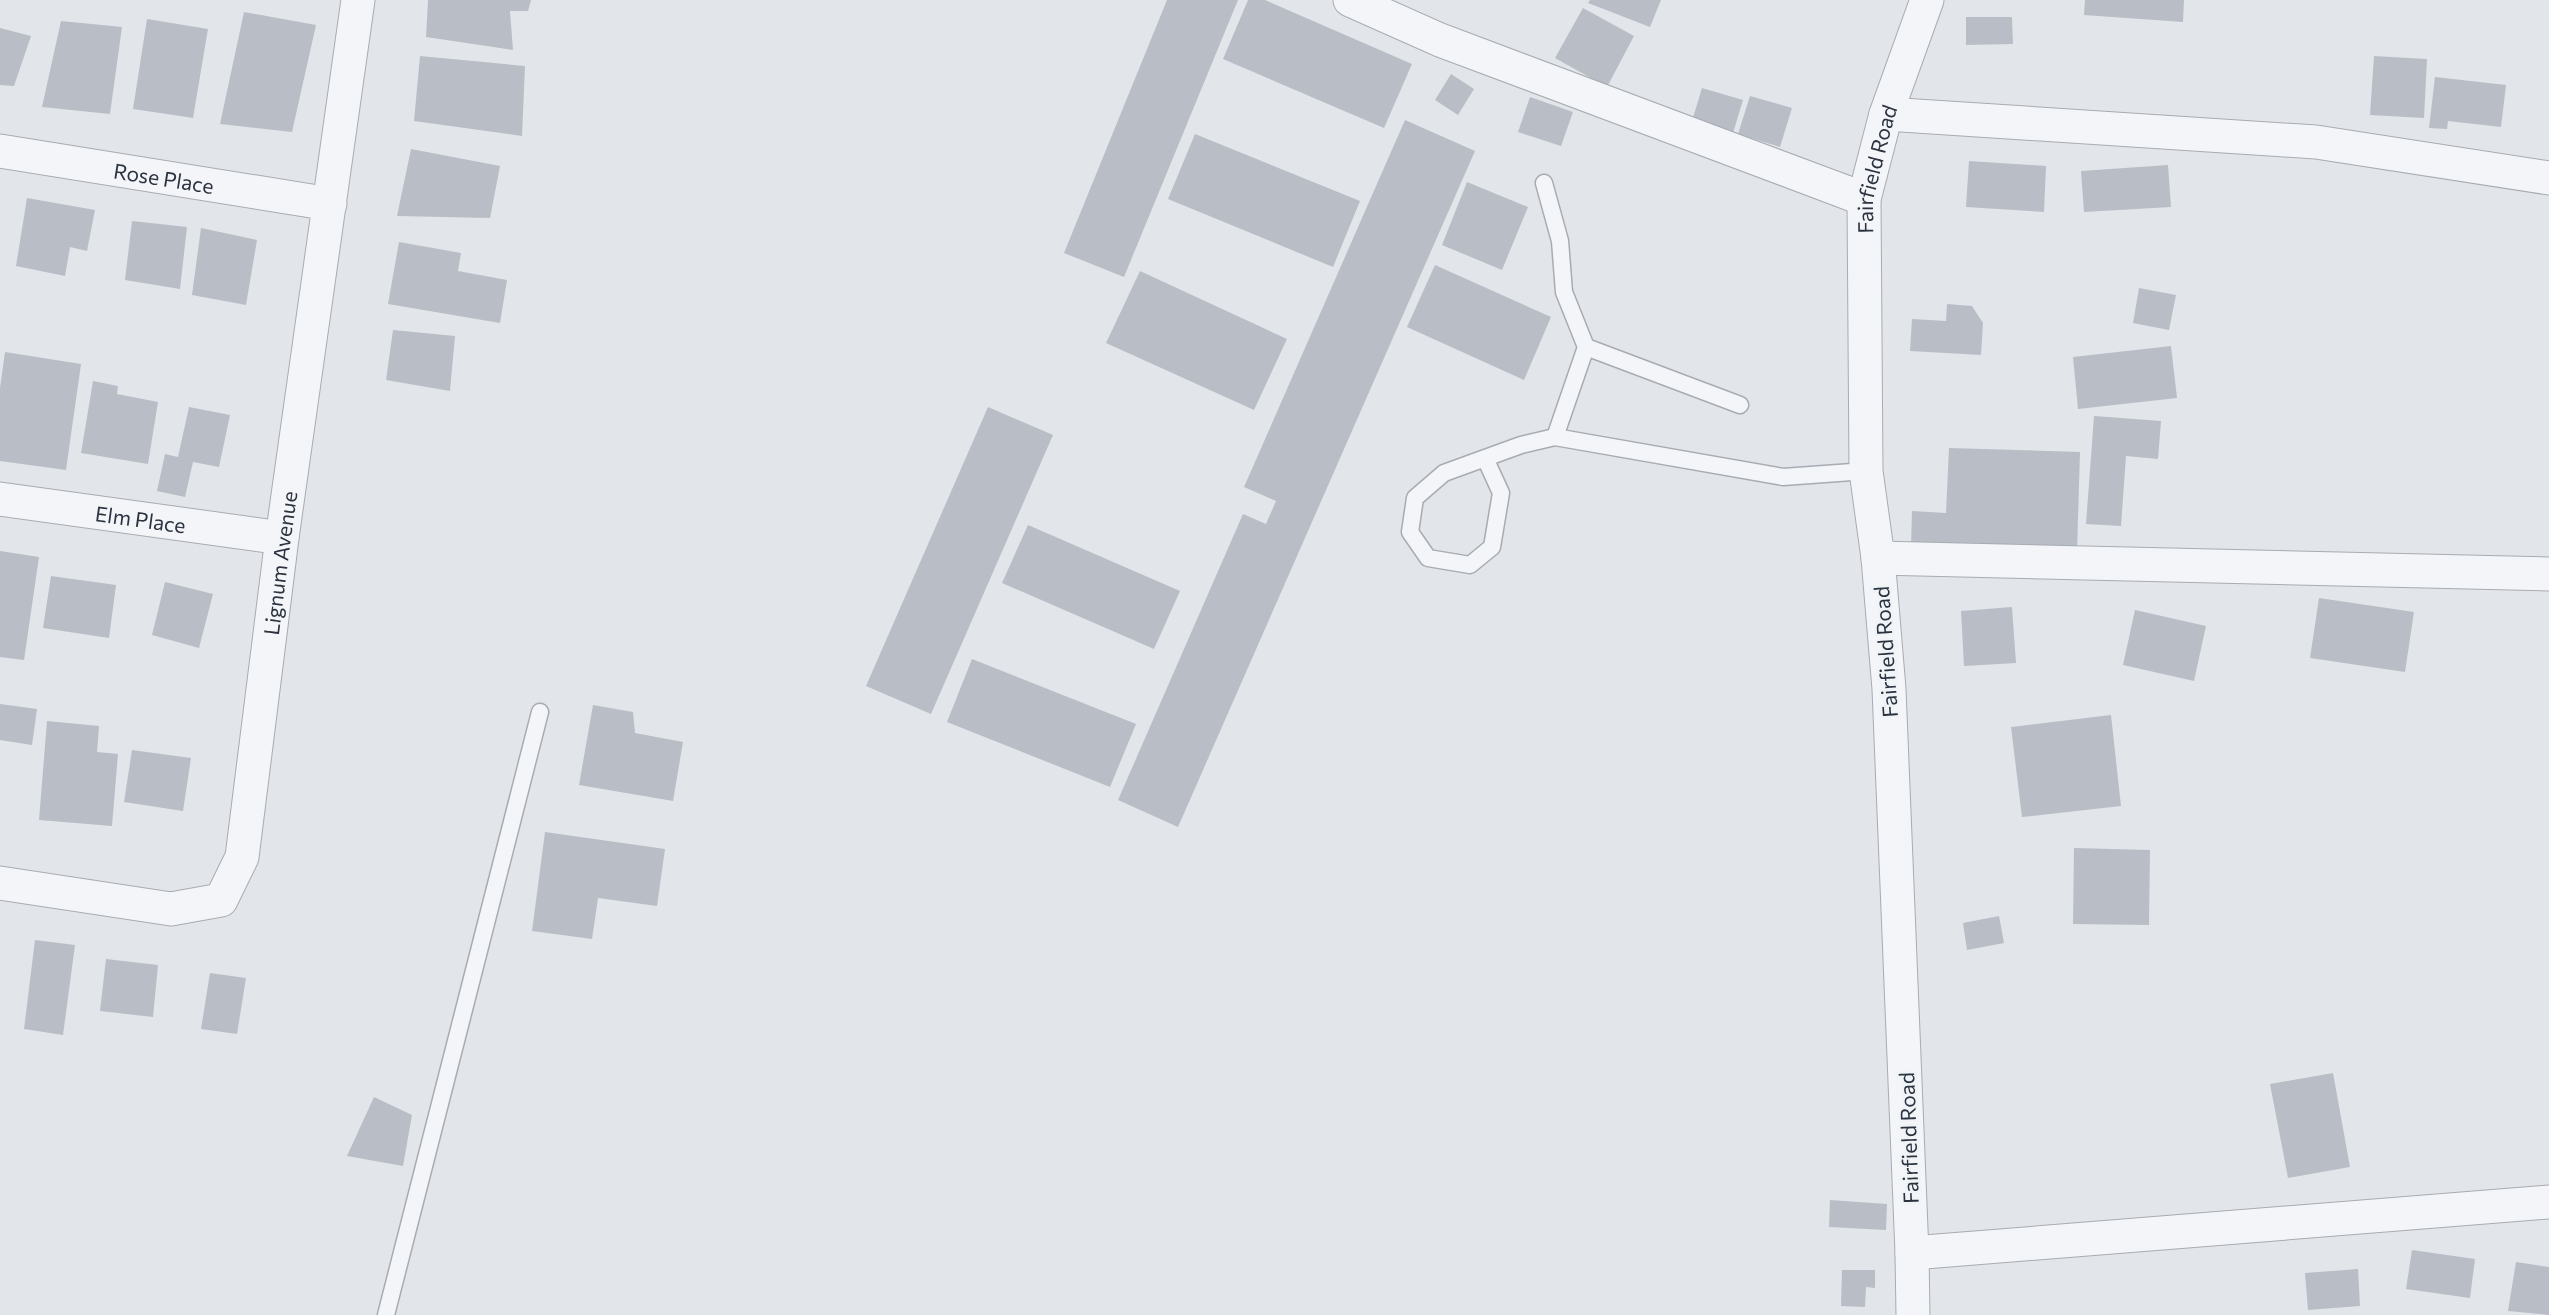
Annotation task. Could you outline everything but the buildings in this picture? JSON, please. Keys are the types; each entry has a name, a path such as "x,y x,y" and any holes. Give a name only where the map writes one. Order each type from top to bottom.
{"street":[{"name":"Lignum Avenue","path":"0,883 171,909 220,900 242,857 282,538 358,0"},
{"path":"1350,0 1440,40 1864,199"},
{"name":"Fairfield Road","path":"1913,1315 1889,689 1878,558 1866,471 1864,199 1886,114 1927,0"},
{"path":"1886,114 2316,141 2549,178"},
{"name":"Rose Place","path":"0,151 330,204"},
{"name":"Elm Place","path":"0,499 282,538"},
{"path":"1878,558 2549,574"},
{"path":"1912,1253 2549,1202"}],"lane":[{"path":"1544,183 1560,241 1564,292 1586,347 1555,437"},
{"path":"1586,347 1740,405"},
{"path":"1485,458 1501,493 1492,547 1470,565 1428,558 1410,532 1415,498 1444,473 1485,458 1521,446 1555,437 1783,477 1866,471"},
{"path":"386,1315 540,712"}]}
